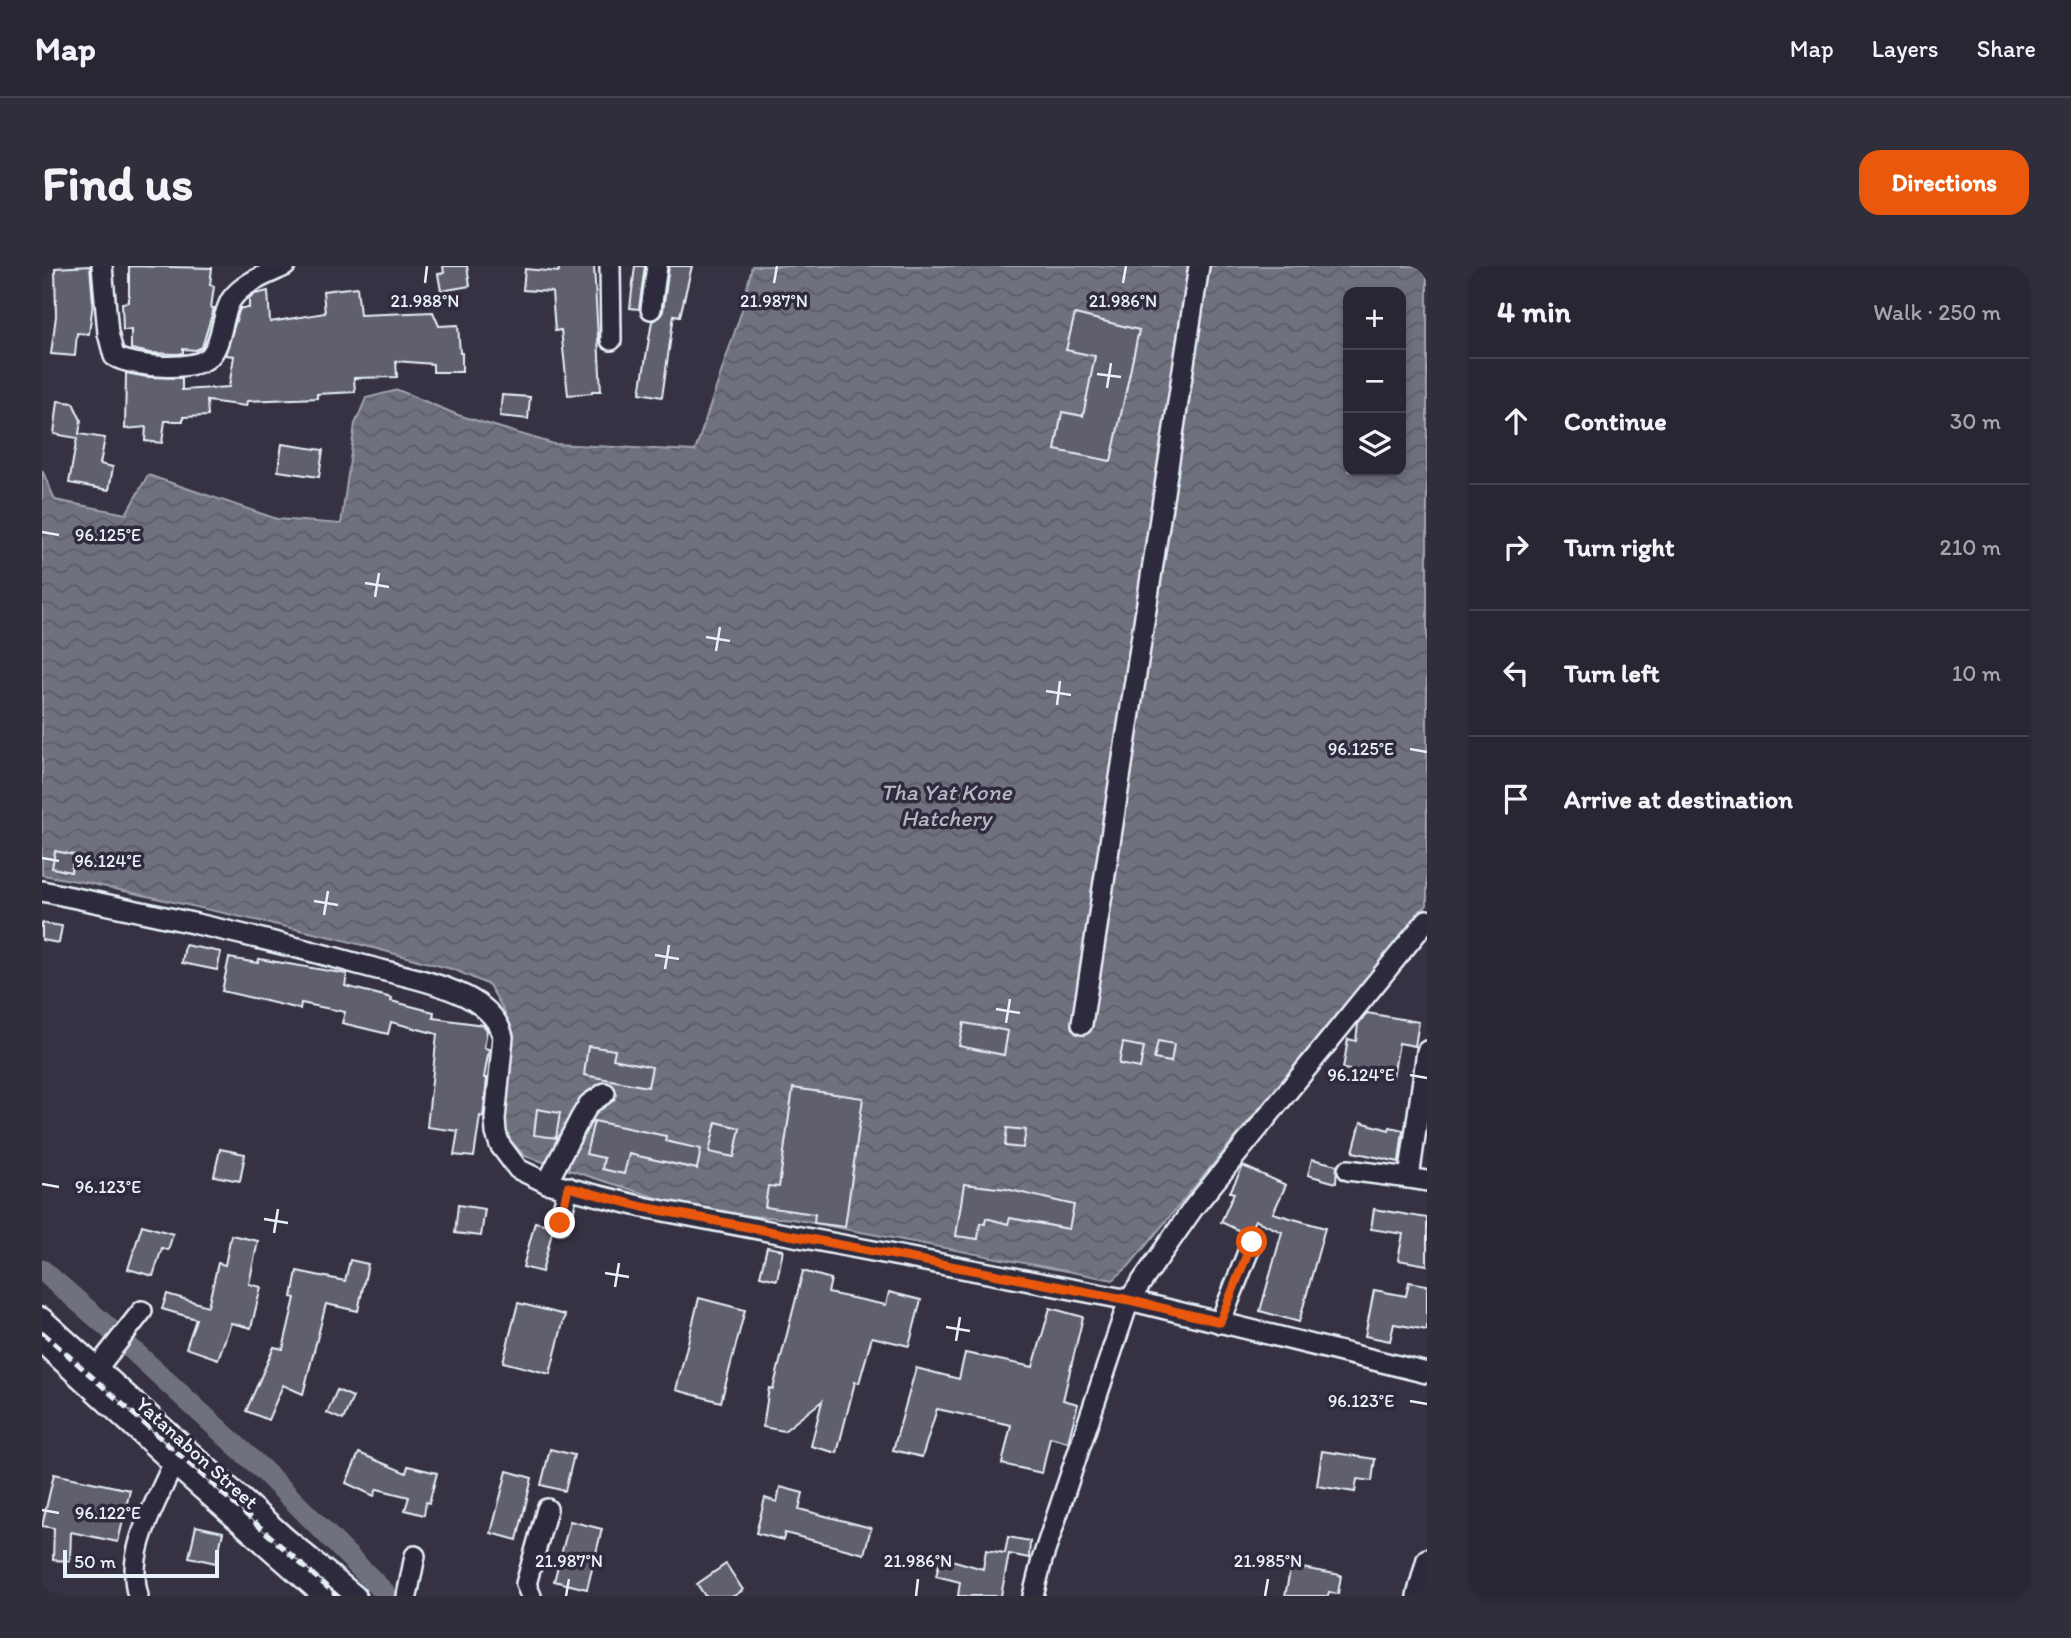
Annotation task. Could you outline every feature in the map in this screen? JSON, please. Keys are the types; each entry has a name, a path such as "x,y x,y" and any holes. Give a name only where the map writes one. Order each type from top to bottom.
{"street":[{"path":"102,266 108,333 114,356 128,362 189,366 202,363 210,357 217,346 231,301 239,291 285,266"},
{"path":"610,266 611,340"},
{"path":"651,309 657,266"},
{"path":"1082,1024 1199,266"},
{"path":"42,891 306,949 435,984 466,996 492,1015 500,1025 503,1037 495,1119 500,1145 518,1169 547,1183 643,1207 1129,1300 1427,1373"},
{"path":"1033,1596 1042,1560 1129,1300 1194,1207 1427,920"},
{"path":"1348,1170 1418,1179 1427,1051"},
{"path":"547,1183 580,1119 590,1104 605,1093"},
{"path":"560,1223 568,1187"},
{"path":"1220,1322 1252,1242"},
{"path":"91,1375 142,1311"},
{"path":"42,1318 91,1375 187,1447 279,1544 356,1596"},
{"name":"Yatanabon Street","path":"42,1343 91,1375 173,1464 279,1544 323,1596"},
{"path":"138,1596 134,1575 139,1546 173,1464 187,1447"},
{"path":"531,1596 526,1584 547,1509"},
{"path":"407,1596 415,1556"},
{"path":"1418,1596 1427,1559"}],"water":[{"name":"Tha Yat Kone Hatchery","path":"752,266 1427,266 1427,905 1129,1266 1113,1280 792,1219 702,1212 525,1156 503,1133 502,1047 506,1014 489,985 455,970 336,938 42,875 42,470 55,500 126,514 148,475 277,519 341,524 355,424 366,398 398,390 458,415 554,444 695,451 742,310"}],"building":[{"path":"90,266 93,303 89,334 77,333 75,356 51,354 56,316 55,268"},
{"path":"129,266 212,268 210,285 214,286 211,308 214,308 202,347 196,350 183,349 183,353 178,354 131,349 131,330 123,330 122,303 129,302"},
{"path":"443,266 467,266 470,286 441,291 438,274 444,273"},
{"path":"558,266 594,266 601,391 568,395 561,330 555,331 552,292 523,290 525,269 559,272"},
{"path":"635,266 645,266 639,309 630,308"},
{"path":"669,266 692,266 680,316 674,315 662,397 640,393 652,321 660,317 663,311"},
{"path":"357,287 360,315 433,312 439,326 458,325 462,372 433,372 433,364 396,361 397,377 354,378 355,392 317,394 317,398 247,401 246,406 207,401 208,416 165,421 162,443 145,441 146,427 125,429 126,373 147,377 182,378 182,390 229,387 234,356 225,355 239,311 241,308 249,308 249,299 255,294 268,291 270,322 325,313 323,291"},
{"path":"1075,314 1139,330 1111,461 1055,450 1062,412 1083,416 1095,356 1066,350"},
{"path":"502,395 530,397 528,419 500,416"},
{"path":"58,401 73,403 81,420 79,434 105,438 100,464 113,467 109,490 69,483 77,438 54,434"},
{"path":"282,444 323,450 319,477 278,471"},
{"path":"55,851 74,855 71,872 52,868"},
{"path":"42,923 62,926 59,943 42,940"},
{"path":"185,945 221,952 217,970 182,963"},
{"path":"229,958 258,963 259,959 347,974 345,986 434,1012 433,1018 483,1025 487,1030 484,1048 489,1049 484,1078 487,1078 483,1117 480,1116 474,1157 454,1155 458,1131 427,1127 437,1034 391,1022 388,1034 342,1023 345,1012 301,1003 300,1009 222,991"},
{"path":"1367,1013 1419,1022 1415,1046 1399,1043 1393,1077 1343,1069 1348,1039 1356,1041 1358,1024"},
{"path":"964,1023 1008,1031 1004,1055 959,1046"},
{"path":"1158,1041 1174,1044 1171,1062 1154,1059"},
{"path":"1123,1043 1144,1047 1140,1068 1119,1064"},
{"path":"588,1046 615,1050 613,1059 652,1067 648,1087 584,1075"},
{"path":"793,1088 863,1098 845,1227 814,1223 815,1214 765,1207 768,1186 779,1187"},
{"path":"537,1109 560,1113 556,1138 534,1135"},
{"path":"594,1121 666,1136 665,1141 701,1149 697,1169 629,1154 624,1174 602,1169 604,1158 586,1154"},
{"path":"716,1122 740,1128 734,1157 709,1152"},
{"path":"1361,1122 1389,1130 1390,1127 1403,1130 1399,1162 1353,1152"},
{"path":"1007,1128 1026,1130 1023,1148 1005,1146"},
{"path":"220,1149 245,1154 240,1181 214,1176"},
{"path":"1312,1159 1337,1165 1336,1183 1308,1175"},
{"path":"1243,1166 1286,1185 1273,1213 1325,1228 1299,1322 1260,1311 1282,1232 1255,1220 1250,1230 1244,1233 1221,1222 1234,1193 1230,1192"},
{"path":"964,1184 1006,1189 1074,1205 1069,1229 1010,1218 1008,1224 986,1218 985,1224 980,1223 978,1239 956,1236"},
{"path":"458,1205 485,1209 481,1236 455,1233"},
{"path":"1374,1209 1427,1218 1427,1265 1398,1260 1403,1234 1371,1229"},
{"path":"535,1222 548,1225 552,1232 542,1272 523,1267"},
{"path":"142,1225 173,1234 168,1250 162,1248 153,1276 128,1269"},
{"path":"231,1235 258,1241 249,1284 261,1287 251,1328 231,1323 218,1359 186,1348 196,1319 162,1309 167,1294 208,1306 218,1263 225,1265"},
{"path":"767,1247 783,1250 777,1280 760,1276"},
{"path":"350,1260 368,1264 358,1311 326,1304 303,1394 283,1385 268,1420 246,1411 274,1347 283,1349 295,1298 292,1297 297,1271 345,1281"},
{"path":"803,1271 831,1279 828,1293 886,1305 889,1292 921,1300 909,1346 872,1337 859,1383 855,1382 837,1453 811,1446 822,1401 784,1431 763,1427 769,1388 773,1389"},
{"path":"1409,1282 1427,1285 1427,1330 1394,1324 1390,1341 1365,1336 1374,1290 1406,1296"},
{"path":"699,1298 745,1310 721,1402 676,1390"},
{"path":"518,1303 565,1315 550,1374 503,1362"},
{"path":"1050,1308 1083,1317 1063,1400 1078,1404 1068,1442 1050,1437 1042,1473 1002,1464 1011,1425 937,1409 922,1457 893,1450 916,1368 959,1379 965,1353 1033,1367"},
{"path":"337,1390 353,1397 343,1420 327,1413"},
{"path":"550,1449 574,1455 565,1491 541,1485"},
{"path":"1322,1451 1375,1459 1372,1481 1357,1479 1355,1492 1317,1486"},
{"path":"359,1453 406,1473 408,1466 437,1473 424,1515 405,1510 409,1497 377,1489 374,1496 346,1483"},
{"path":"507,1471 532,1478 517,1540 491,1533"},
{"path":"54,1474 130,1490 118,1542 71,1532 70,1561 53,1560 54,1528 42,1526"},
{"path":"780,1487 803,1493 799,1509 871,1528 864,1554 785,1533 783,1540 756,1533 765,1498 777,1502"},
{"path":"570,1521 602,1529 587,1589 554,1581"},
{"path":"196,1526 223,1532 216,1563 189,1557"},
{"path":"1008,1537 1030,1541 1029,1558 1009,1554 1001,1596 958,1596 960,1582 936,1576 941,1557 983,1569 986,1550 1005,1553"},
{"path":"726,1564 743,1590 734,1596 705,1596 697,1584"},
{"path":"1291,1566 1341,1575 1338,1594 1329,1592 1328,1596 1285,1596"}],"waterway":[{"path":"42,1270 111,1330"},
{"path":"125,1343 266,1473 387,1595"}],"railway":[{"path":"42,1332 337,1596"}],"route":[{"path":"560,1223 568,1187 643,1207 1129,1300 1220,1322 1252,1242"}]}
